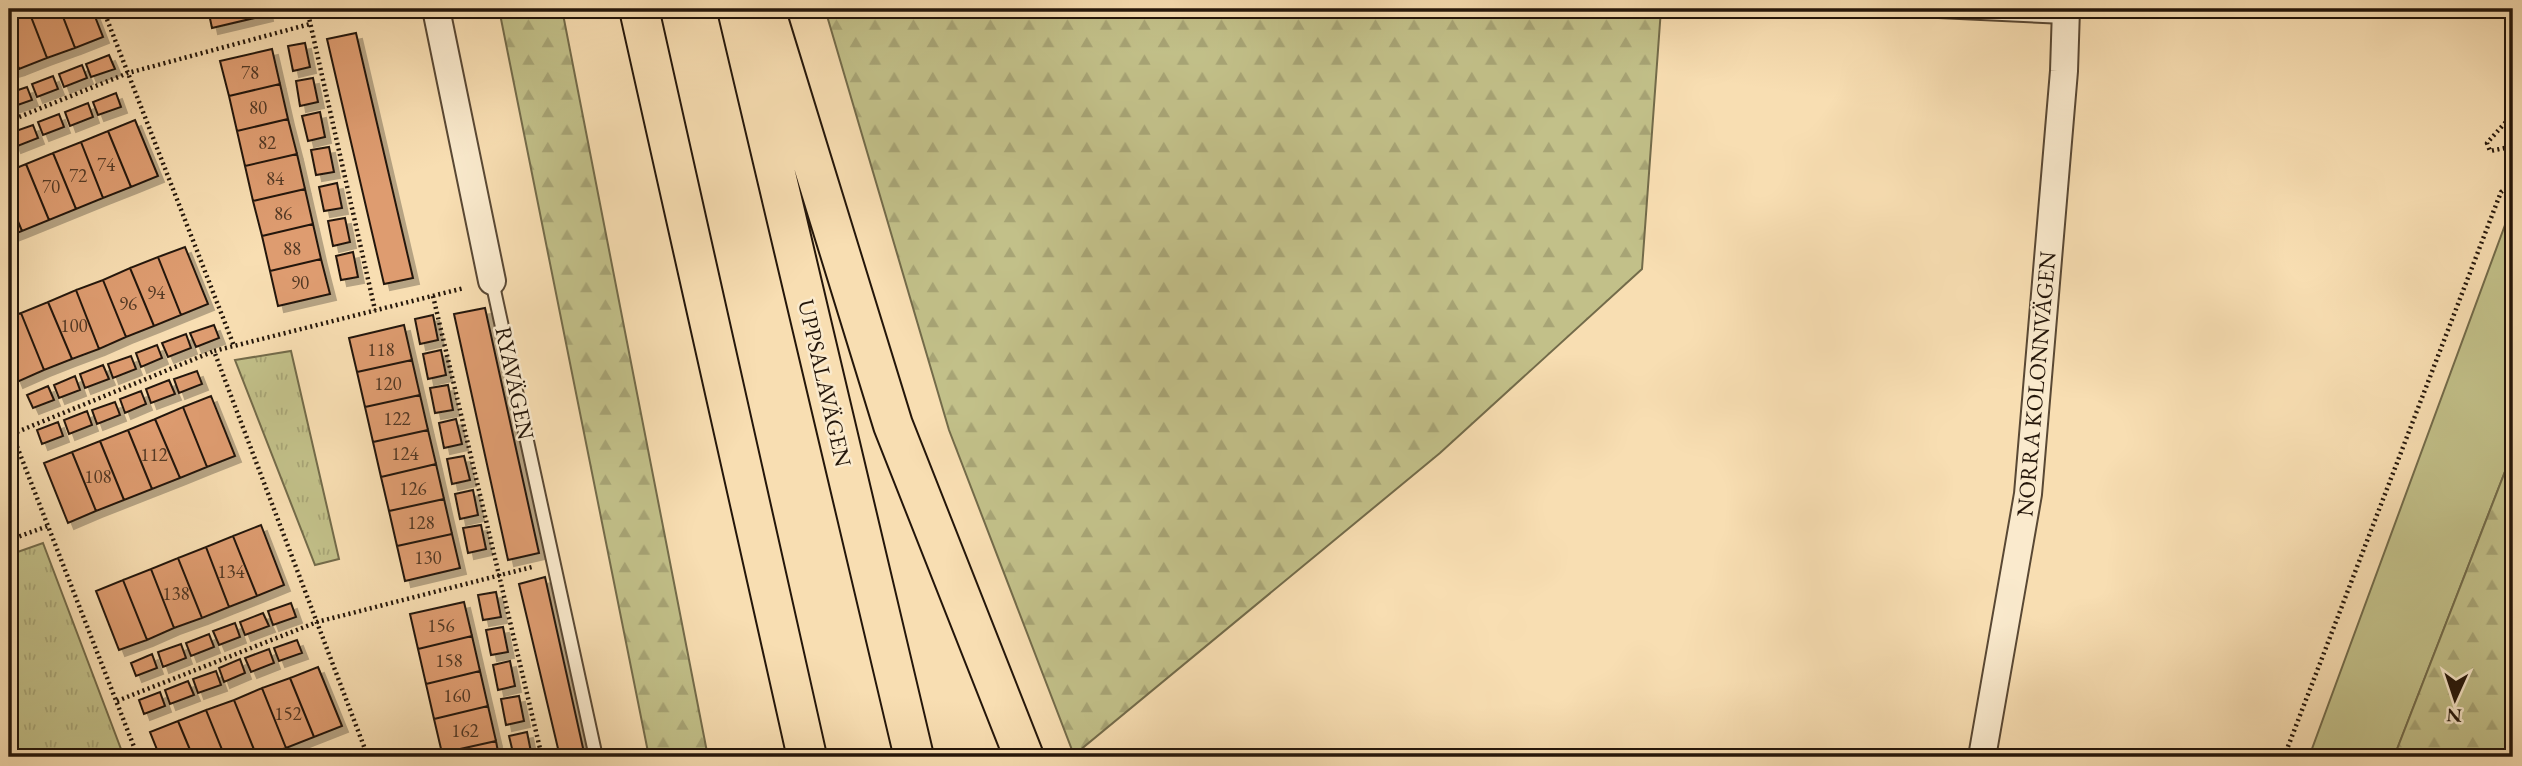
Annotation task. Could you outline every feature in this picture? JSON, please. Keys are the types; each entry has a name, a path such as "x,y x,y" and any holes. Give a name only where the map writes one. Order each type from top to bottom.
{"highway":[{"path":"639,9 804,752"},
{"name":"UPPSALAVÄGEN","path":"737,9 914,757"},
{"path":"765,9 893,425 1024,757"}],"street":[{"name":"RYAVÄGEN","path":"436,9 492,281"},
{"name":"NORRA KOLONNVÄGEN","path":"1982,757 2028,494 2064,71 2066,13"}],"lane":[{"path":"1896,9 2066,13"},
{"name":"RYAVÄGEN","path":"492,281 596,757"}],"path":[{"path":"103,9 234,346"},
{"path":"307,9 375,310"},
{"path":"9,121 128,73 310,24"},
{"path":"2513,114 2487,143 2490,151 2505,148 2513,142"},
{"path":"2284,757 2501,192 2513,183"},
{"path":"12,434 214,351 492,281"},
{"path":"433,296 542,757"},
{"path":"214,351 368,757"},
{"path":"9,426 138,757"},
{"path":"9,540 48,526"},
{"path":"117,701 317,622 554,562"}],"green space":[{"path":"499,9 562,9 708,757 649,757"},
{"path":"825,9 1661,9 1642,269 1440,453 1074,755 949,430"},
{"path":"2513,219 2513,451 2394,757 2309,757 2505,225"},
{"path":"291,351 339,559 315,565 235,360"},
{"path":"2513,451 2513,757 2394,757"},
{"path":"43,543 124,757 9,757 9,555"}],"building":[{"path":"9,9 28,9 47,58 19,69 9,41"},
{"path":"28,9 60,9 75,48 47,58"},
{"path":"60,9 92,9 103,37 75,48"},
{"path":"208,9 266,9 267,15 212,28"},
{"path":"356,33 413,278 384,284 327,39"},
{"path":"9,41 19,69 9,72"},
{"path":"305,43 310,67 293,71 288,46"},
{"path":"272,49 280,84 229,96 220,61"},
{"path":"109,55 115,69 91,77 86,64"},
{"path":"82,65 87,78 64,87 59,74"},
{"path":"53,76 58,89 37,97 32,84"},
{"path":"313,78 318,102 300,106 296,81"},
{"path":"280,84 288,119 237,131 229,96"},
{"path":"27,87 32,100 9,108 9,93"},
{"path":"116,93 121,107 98,115 93,102"},
{"path":"88,103 93,117 70,126 65,112"},
{"path":"320,112 325,137 308,141 302,116"},
{"path":"59,114 64,127 43,135 38,122"},
{"path":"288,119 297,154 245,166 237,131"},
{"path":"135,120 158,176 131,187 108,131"},
{"path":"33,125 38,138 15,147 10,133"},
{"path":"108,131 131,187 103,198 81,142"},
{"path":"81,142 103,198 76,209 53,153"},
{"path":"329,147 334,172 316,175 311,150"},
{"path":"53,153 76,209 49,220 26,164"},
{"path":"297,154 305,189 253,201 245,166"},
{"path":"26,164 49,220 22,231 9,200 9,171"},
{"path":"337,183 342,208 324,211 319,187"},
{"path":"305,189 313,224 262,236 253,201"},
{"path":"9,200 22,231 9,236"},
{"path":"345,218 350,242 333,246 328,221"},
{"path":"313,224 321,259 270,271 262,236"},
{"path":"185,247 208,304 181,315 158,257"},
{"path":"353,252 358,277 341,280 336,256"},
{"path":"158,257 181,315 154,326 130,268"},
{"path":"321,259 330,294 278,306 270,271"},
{"path":"130,268 154,326 126,337 103,280"},
{"path":"103,280 126,337 99,349 76,290"},
{"path":"76,290 99,349 72,359 48,302"},
{"path":"48,302 72,359 44,370 21,313"},
{"path":"485,308 539,553 508,560 454,314"},
{"path":"21,313 44,370 17,382 9,362 9,317"},
{"path":"433,315 438,340 420,344 415,319"},
{"path":"214,325 219,338 196,347 190,333"},
{"path":"404,325 412,360 357,372 349,338"},
{"path":"186,334 191,348 168,357 162,343"},
{"path":"157,345 162,358 141,367 136,353"},
{"path":"441,350 446,375 428,379 423,354"},
{"path":"131,356 136,369 113,378 108,364"},
{"path":"412,360 420,395 365,407 357,372"},
{"path":"103,365 109,379 85,388 80,374"},
{"path":"197,371 202,384 179,393 174,379"},
{"path":"75,376 80,390 59,398 54,385"},
{"path":"169,380 175,394 151,403 146,389"},
{"path":"448,385 453,410 435,413 430,388"},
{"path":"48,386 54,400 33,408 27,395"},
{"path":"141,391 146,404 125,413 120,399"},
{"path":"420,395 428,430 373,442 365,407"},
{"path":"211,396 235,456 207,467 183,407"},
{"path":"115,402 120,415 97,424 92,410"},
{"path":"183,407 207,467 180,478 155,419"},
{"path":"87,411 92,425 69,434 64,420"},
{"path":"155,419 180,478 152,489 128,430"},
{"path":"456,419 462,444 444,448 439,423"},
{"path":"58,422 63,436 42,444 37,430"},
{"path":"128,430 152,489 124,500 100,441"},
{"path":"428,430 436,464 381,477 373,442"},
{"path":"100,441 124,500 96,511 72,452"},
{"path":"72,452 96,511 68,523 44,463"},
{"path":"464,456 470,480 452,484 447,459"},
{"path":"436,464 444,499 389,511 381,477"},
{"path":"473,490 478,515 460,519 455,494"},
{"path":"444,499 452,534 397,546 389,511"},
{"path":"261,525 284,585 257,596 233,536"},
{"path":"481,525 486,549 468,553 463,528"},
{"path":"452,534 460,568 405,581 397,546"},
{"path":"233,536 257,596 229,607 206,547"},
{"path":"206,547 229,607 202,618 178,558"},
{"path":"178,558 202,618 174,628 151,569"},
{"path":"151,569 174,628 147,640 123,580"},
{"path":"545,577 585,757 560,757 519,584"},
{"path":"123,580 147,640 119,650 96,591"},
{"path":"496,592 501,617 483,620 478,595"},
{"path":"464,602 472,636 418,649 410,614"},
{"path":"291,603 296,617 273,625 268,611"},
{"path":"263,613 269,626 245,635 240,622"},
{"path":"235,623 240,637 219,645 213,631"},
{"path":"503,627 508,652 491,655 486,630"},
{"path":"209,634 214,647 191,656 186,643"},
{"path":"472,636 480,671 426,684 418,649"},
{"path":"297,640 302,653 279,661 274,648"},
{"path":"181,644 186,658 163,667 158,652"},
{"path":"269,649 274,663 251,672 245,658"},
{"path":"152,654 157,668 136,676 131,663"},
{"path":"240,659 245,673 224,682 219,668"},
{"path":"510,661 515,686 498,690 493,665"},
{"path":"318,667 342,726 314,737 290,678"},
{"path":"216,671 221,685 198,693 193,679"},
{"path":"480,671 488,706 434,719 426,684"},
{"path":"290,678 314,737 286,748 262,688"},
{"path":"188,681 194,695 170,704 165,690"},
{"path":"262,688 286,748 257,757 234,700"},
{"path":"160,692 165,706 144,714 139,700"},
{"path":"519,696 524,721 506,725 501,699"},
{"path":"234,700 257,757 225,757 206,710"},
{"path":"488,706 496,741 442,753 434,719"},
{"path":"206,710 225,757 193,757 178,721"},
{"path":"178,721 193,757 160,757 150,732"},
{"path":"527,732 532,757 514,757 509,736"},
{"path":"496,741 499,757 443,757 442,753"}]}
